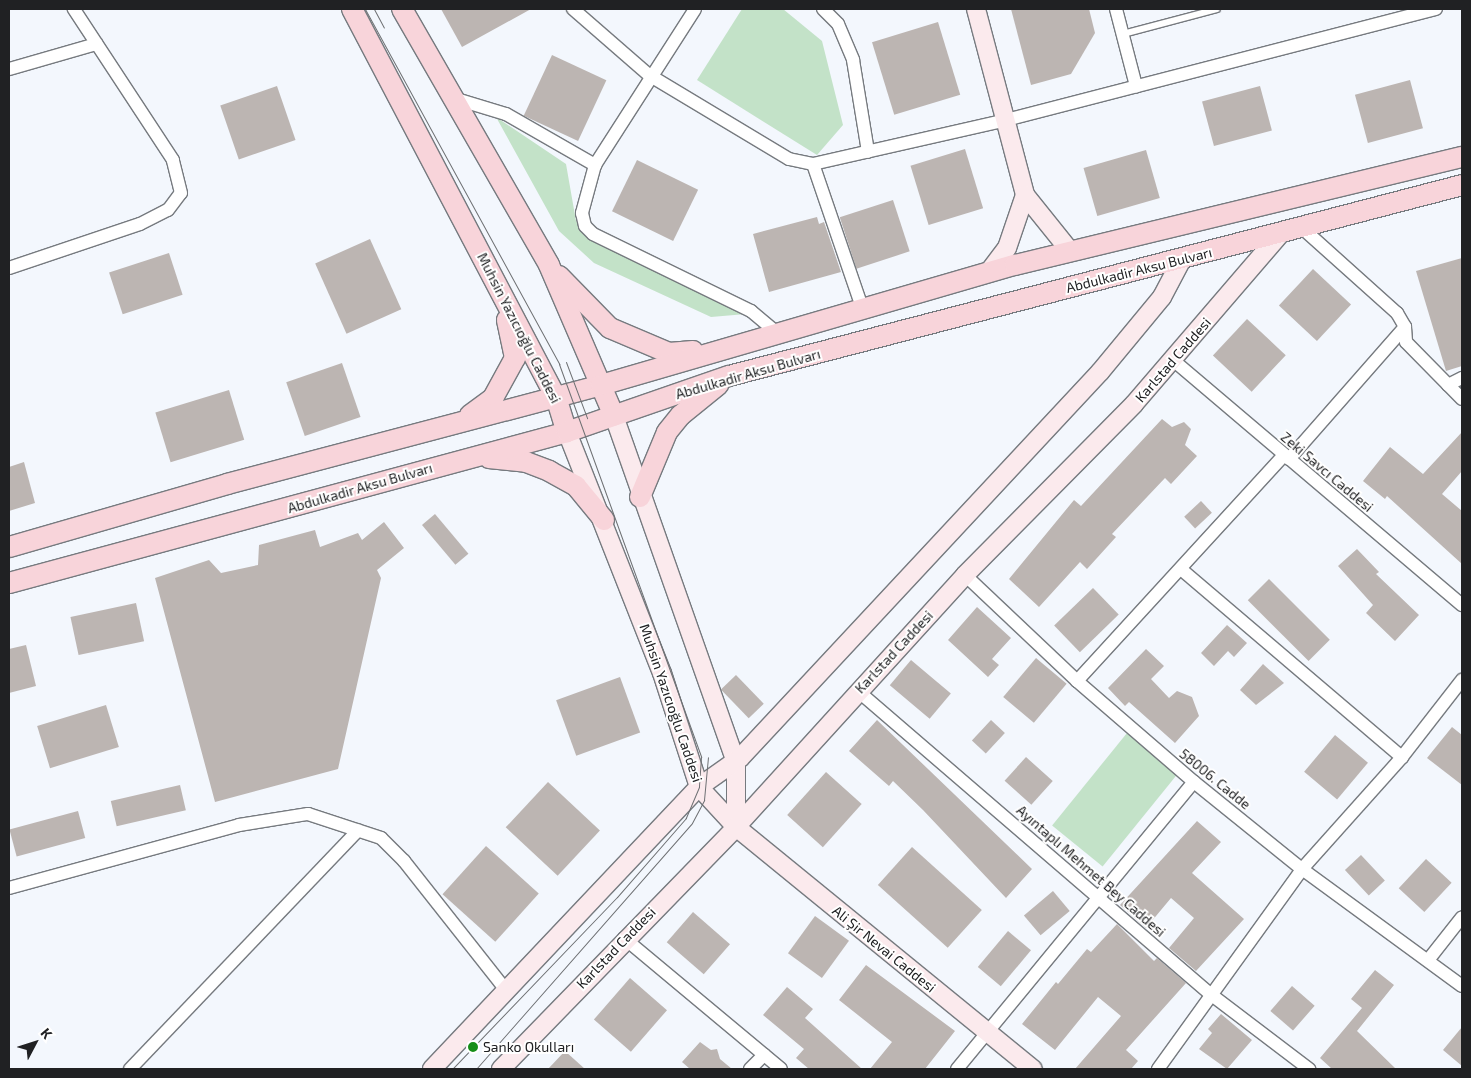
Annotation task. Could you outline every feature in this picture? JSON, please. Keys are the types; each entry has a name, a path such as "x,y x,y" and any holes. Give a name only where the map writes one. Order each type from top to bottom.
{"main road":[{"name":"Muhsin Yazıcıoğlu Caddesi","path":"352,9 556,397 567,432"},
{"path":"402,9 549,265 614,416"},
{"path":"9,547 227,484 601,385 988,273 1070,251 1318,195 1462,157"},
{"name":"Abdulkadir Aksu Bulvarı","path":"9,583 567,432 729,376 1181,261 1282,232 1462,185"},
{"path":"549,265 610,328 637,342 670,353 730,348"},
{"path":"461,422 493,398 515,358 513,337 494,278"},
{"path":"640,497 666,432 680,415 729,376"},
{"path":"465,459 502,458 549,471 576,486 604,520"}],"street":[{"path":"9,268 140,224 168,210 181,193 173,160 74,9"},
{"path":"573,9 649,75 788,158 813,164 1006,120 1436,9"},
{"path":"695,9 649,75 595,165 582,212 585,226 593,234 751,311 778,334"},
{"path":"823,9 838,24 853,60 868,152"},
{"path":"976,9 1026,195 1070,251"},
{"path":"1116,9 1136,86"},
{"path":"9,69 96,44"},
{"path":"453,98 506,114 595,165"},
{"path":"813,164 863,310"},
{"path":"988,273 1007,248 1026,195"},
{"path":"1301,227 1398,313 1406,327 1406,342 1462,399"},
{"name":"Karlstad Caddesi","path":"501,1069 624,938 736,828 858,690 965,575 1173,360 1282,232"},
{"path":"432,1069 699,787 736,763 1100,372 1162,298 1181,261"},
{"path":"1077,681 1406,327"},
{"name":"Zeki Savcı Caddesi","path":"1173,360 1462,605"},
{"path":"1448,385 1462,378"},
{"path":"614,416 640,497 736,763 736,828"},
{"name":"Muhsin Yazıcıoğlu Caddesi","path":"567,432 604,520 662,673 699,787 736,828"},
{"path":"1182,570 1402,757"},
{"name":"58006. Cadde","path":"965,575 1077,681 1194,782 1302,869 1429,960 1462,986"},
{"path":"1158,1069 1213,996 1302,869 1402,757 1462,680"},
{"name":"Ayıntaplı Mehmet Bey Caddesi","path":"858,690 1213,996 1309,1069"},
{"path":"957,1069 989,1035 1098,898 1194,782"},
{"path":"9,888 239,825 308,814 381,838 404,861 506,989"},
{"name":"Ali Şir Nevai Caddesi","path":"736,828 1033,1069"},
{"path":"130,1069 358,830"},
{"path":"1429,960 1462,917"},
{"path":"624,938 781,1069"},
{"path":"750,1069 764,1055"}],"lane":[{"path":"1123,34 1217,9"}],"green space":[{"path":"742,9 783,9 822,41 843,125 817,155 697,80"},
{"path":"496,117 566,164 576,221 586,232 746,314 711,317 594,263 559,231"},
{"path":"1127,733 1178,774 1103,866 1052,825"}],"building":[{"path":"441,9 531,9 462,47"},
{"path":"1011,9 1089,9 1095,33 1071,74 1031,85"},
{"path":"938,22 960,95 894,115 872,42"},
{"path":"552,55 606,80 578,141 524,116"},
{"path":"1410,80 1423,128 1368,143 1355,95"},
{"path":"277,86 296,140 239,159 220,106"},
{"path":"1260,86 1272,130 1214,146 1202,102"},
{"path":"965,149 983,208 929,225 910,166"},
{"path":"1146,150 1160,198 1097,216 1084,168"},
{"path":"637,160 698,190 673,241 612,211"},
{"path":"893,200 910,251 856,269 840,217"},
{"path":"817,217 819,224 824,222 841,272 769,292 753,234"},
{"path":"370,239 401,309 347,334 315,263"},
{"path":"169,253 183,295 123,314 109,272"},
{"path":"1462,258 1462,366 1446,371 1416,271"},
{"path":"1313,269 1351,304 1317,341 1279,306"},
{"path":"1247,319 1286,355 1252,392 1213,356"},
{"path":"342,363 361,417 305,436 286,382"},
{"path":"229,390 244,440 171,462 155,413"},
{"path":"1162,419 1172,427 1184,422 1191,429 1185,445 1197,456 1171,484 1165,478 1112,534 1116,537 1087,569 1080,562 1039,607 1009,579 1074,500 1081,506"},
{"path":"1462,432 1462,471 1442,494 1462,511 1462,564 1387,496 1385,499 1363,481 1390,447 1423,474"},
{"path":"24,462 35,503 9,511 9,467"},
{"path":"1201,501 1212,513 1195,528 1184,517"},
{"path":"435,514 468,554 455,565 422,525"},
{"path":"384,522 404,548 377,570 381,578 338,769 215,802 155,578 209,560 221,573 258,565 259,545 315,530 320,547 358,533 362,540"},
{"path":"1357,549 1379,572 1376,574 1419,615 1395,641 1366,613 1373,605 1338,566"},
{"path":"1269,579 1330,640 1309,661 1248,600"},
{"path":"1093,588 1119,615 1080,652 1054,626"},
{"path":"136,603 144,641 79,655 70,617"},
{"path":"977,607 1011,638 992,659 999,665 988,677 948,640"},
{"path":"1227,625 1247,643 1234,657 1228,651 1214,666 1201,653"},
{"path":"26,645 36,686 9,693 9,649"},
{"path":"1146,649 1164,666 1151,679 1169,698 1177,691 1192,697 1199,716 1175,743 1129,702 1125,706 1108,688"},
{"path":"1036,658 1067,684 1034,723 1003,697"},
{"path":"911,660 951,693 930,719 890,685"},
{"path":"1263,664 1284,683 1256,705 1240,690"},
{"path":"736,675 764,704 749,718 721,690"},
{"path":"620,677 640,732 576,756 556,700"},
{"path":"106,705 119,747 50,768 37,726"},
{"path":"877,720 1032,869 1006,898 893,781 889,786 849,751"},
{"path":"991,720 1005,733 986,753 972,740"},
{"path":"1452,727 1462,735 1462,785 1427,758"},
{"path":"1335,735 1368,763 1337,799 1304,772"},
{"path":"1026,757 1053,781 1031,805 1005,781"},
{"path":"826,772 862,804 823,847 787,815"},
{"path":"548,782 600,830 558,876 506,827"},
{"path":"180,785 186,810 117,826 111,801"},
{"path":"78,811 85,838 17,856 9,829"},
{"path":"1197,821 1221,842 1192,873 1244,919 1196,971 1169,948 1194,918 1171,898 1146,928 1120,905"},
{"path":"486,846 539,894 495,942 443,894"},
{"path":"912,847 982,910 948,948 878,885"},
{"path":"1361,855 1385,881 1369,896 1345,870"},
{"path":"1426,859 1452,883 1424,912 1399,888"},
{"path":"1053,891 1070,911 1041,935 1024,915"},
{"path":"693,912 730,944 704,974 667,942"},
{"path":"815,916 849,941 822,978 788,953"},
{"path":"1117,924 1154,961 1157,958 1186,983 1126,1050 1138,1061 1131,1069 1075,1069 1121,1016 1098,997 1055,1050 1022,1024 1056,982 1058,984 1087,949 1091,952"},
{"path":"1008,931 1031,950 1001,986 978,967"},
{"path":"866,965 955,1031 925,1069 870,1069 892,1042 839,1000"},
{"path":"1375,970 1394,985 1357,1031 1396,1069 1332,1069 1320,1058 1362,1008 1351,999"},
{"path":"630,978 667,1010 631,1052 594,1020"},
{"path":"1292,986 1315,1006 1293,1031 1270,1011"},
{"path":"787,987 813,1009 805,1018 862,1069 809,1069 796,1058 804,1049 763,1015"},
{"path":"1221,1014 1252,1040 1227,1069 1199,1049 1212,1033 1208,1029"},
{"path":"1462,1027 1462,1066 1443,1050"},
{"path":"700,1042 711,1050 717,1049 720,1059 732,1069 690,1069 682,1062"},
{"path":"565,1051 585,1069 548,1069"}],"tram line":[{"path":"365,9 559,364 701,757 699,787 686,818 617,897 452,1069"},
{"path":"374,9 384,28"},
{"path":"566,362 587,418"},
{"path":"476,1069 692,823 704,800 708,757"}],"place":[{"name":"Sanko Okulları","path":"473,1047"}]}
